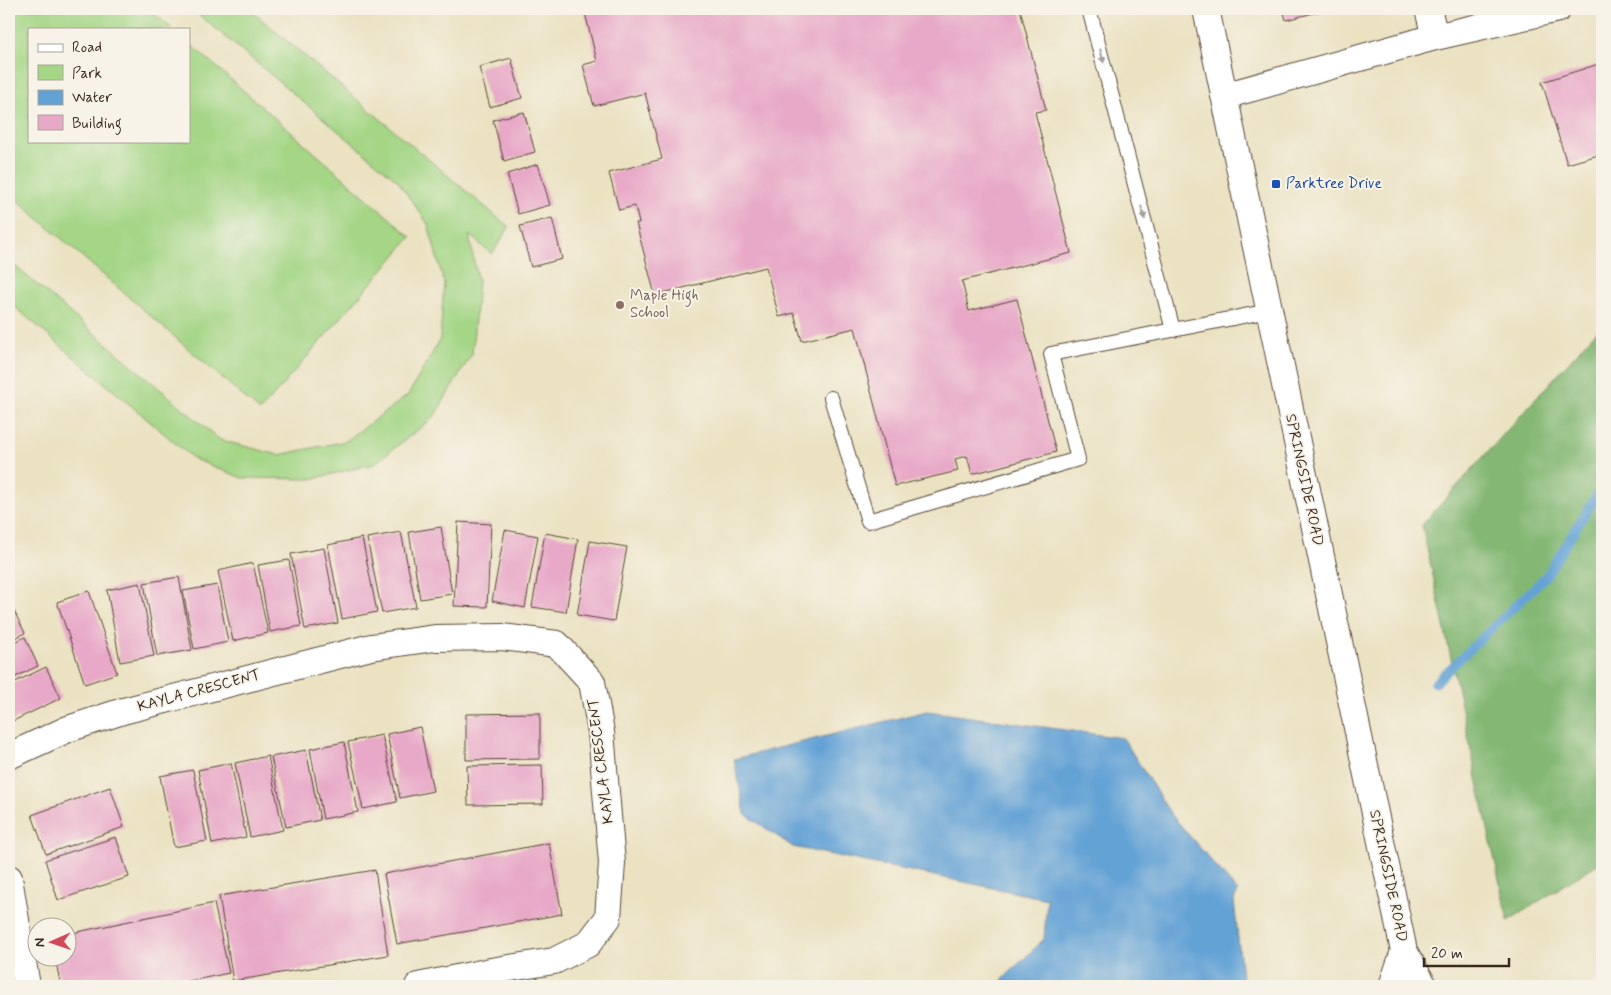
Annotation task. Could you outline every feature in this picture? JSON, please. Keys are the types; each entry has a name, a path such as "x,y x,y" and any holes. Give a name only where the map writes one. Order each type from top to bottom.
{"street":[{"name":"SPRINGSIDE ROAD","path":"1206,9 1404,951 1424,986"},
{"path":"1428,9 1435,37"},
{"path":"1224,96 1435,37 1558,9"},
{"name":"KAYLA CRESCENT","path":"9,756 68,729 123,711 371,648 435,638 502,637 557,644 592,682 601,732 612,863 608,918 588,944 554,962 491,971 418,986"},
{"path":"9,878 27,986"},
{"name":"SPRINGSIDE ROAD","path":"1392,986 1404,951"}],"lane":[{"path":"1089,9 1173,330"},
{"path":"831,398 868,521 1078,459 1051,354 1269,311"}],"green space":[{"path":"9,9 149,9 171,28 28,28 28,142 190,142 190,44 411,237 260,411 9,193"},
{"path":"192,9 249,9 509,227 492,254 469,235 478,282 472,354 433,418 374,464 312,479 242,478 194,459 9,302 9,261 220,440 279,455 346,441 408,395 440,340 444,283 428,224 397,180"},
{"path":"1602,325 1602,861 1508,921 1422,525"}],"water":[{"path":"927,711 1123,738 1170,813 1238,892 1234,900 1243,986 996,986 1044,939 1047,899 793,847 745,814 734,759"}],"building":[{"path":"584,9 1020,9 1046,110 1035,112 1071,253 962,281 969,311 1017,299 1056,452 972,474 967,456 955,459 958,471 895,486 855,328 802,341 794,313 779,317 766,267 655,295 636,223 639,223 635,206 619,210 609,173 662,159 645,93 594,106 583,65 597,61"},
{"path":"1283,9 1329,9 1286,20"},
{"path":"511,58 522,98 490,107 479,67"},
{"path":"1602,63 1602,154 1567,164 1542,82"},
{"path":"524,112 535,152 504,161 493,120"},
{"path":"538,164 550,205 518,214 507,174"},
{"path":"552,218 562,259 531,267 520,226"},
{"path":"458,522 491,524 487,607 454,606"},
{"path":"441,527 452,594 420,599 409,532"},
{"path":"505,530 538,536 525,608 492,601"},
{"path":"401,532 416,607 382,613 367,538"},
{"path":"545,533 578,539 566,612 532,607"},
{"path":"362,538 377,612 342,619 328,545"},
{"path":"590,541 627,547 614,621 577,615"},
{"path":"324,548 338,623 305,629 291,554"},
{"path":"289,560 301,626 270,632 258,565"},
{"path":"253,563 268,633 233,641 218,571"},
{"path":"179,577 192,650 157,656 144,583"},
{"path":"140,583 154,656 120,662 107,590"},
{"path":"217,585 228,642 194,649 183,591"},
{"path":"89,591 117,673 85,684 57,602"},
{"path":"9,603 25,633 9,641"},
{"path":"25,637 38,666 9,680 9,645"},
{"path":"46,667 61,698 9,723 9,685"},
{"path":"540,713 540,759 466,760 466,714"},
{"path":"420,727 433,791 400,798 387,734"},
{"path":"382,735 397,802 363,809 348,742"},
{"path":"344,742 358,812 323,819 310,749"},
{"path":"306,750 320,820 286,827 271,757"},
{"path":"268,756 283,830 250,837 235,763"},
{"path":"231,763 246,837 212,844 198,770"},
{"path":"542,765 543,804 468,805 467,766"},
{"path":"193,770 207,841 174,847 160,776"},
{"path":"110,787 124,827 46,854 32,815"},
{"path":"116,837 129,877 58,900 45,860"},
{"path":"549,843 562,914 397,944 384,874"},
{"path":"375,870 388,955 233,981 219,896"},
{"path":"214,903 229,973 165,986 61,986 57,968 78,968 78,932"}],"waterway":[{"path":"1435,683 1546,576 1602,487"}],"place":[{"name":"Parktree Drive","path":"1276,184"},
{"name":"Maple High School","path":"620,305"}]}
